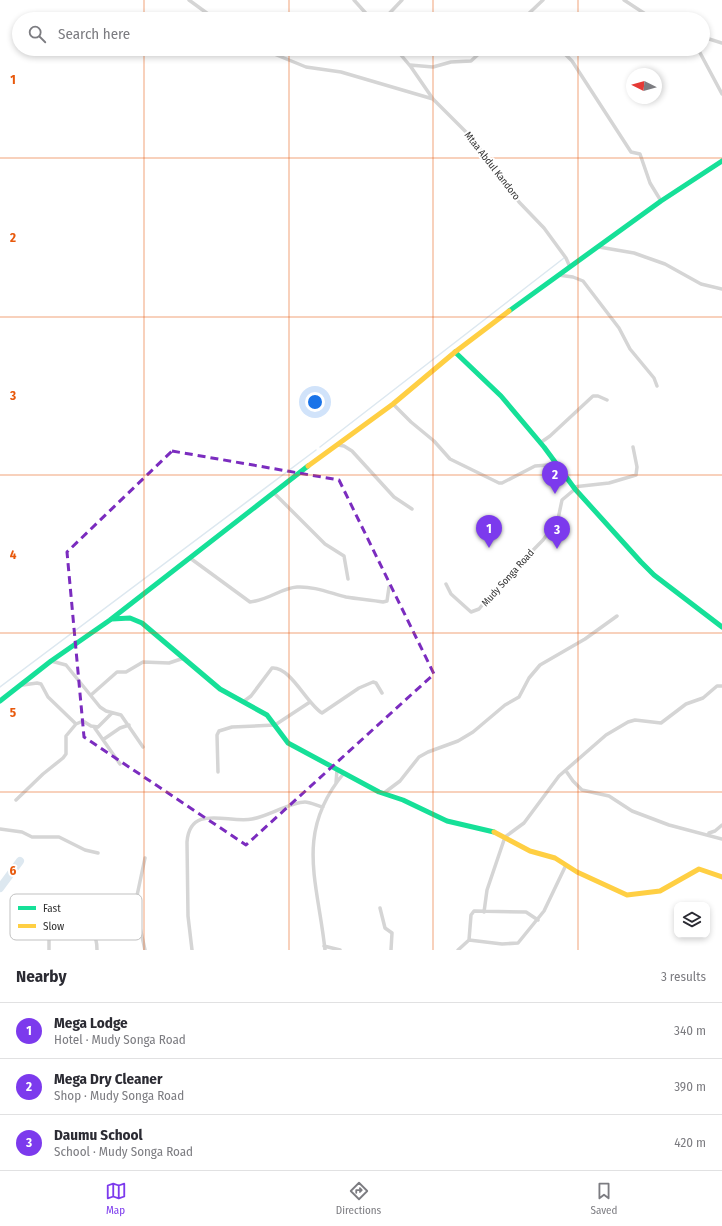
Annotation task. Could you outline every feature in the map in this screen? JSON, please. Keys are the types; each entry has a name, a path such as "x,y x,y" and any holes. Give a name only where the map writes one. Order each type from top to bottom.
{"street":[{"path":"188,0 205,12"},
{"path":"354,0 365,12"},
{"path":"391,12 402,0"},
{"path":"530,12 543,0"},
{"path":"624,0 642,12"},
{"path":"710,39 722,43"},
{"path":"279,56 306,67 341,72 433,99"},
{"name":"Mtaa Abdul Kandoro","path":"402,56 433,99 470,136 519,202 544,228 566,258 570,267"},
{"path":"410,65 433,67 451,62 471,61 476,56"},
{"path":"566,56 576,67 631,152 640,154 650,183 661,201"},
{"path":"702,56 722,94"},
{"path":"0,701 23,685 51,661 110,620 322,455 338,445 393,404 455,352 558,275 661,201 722,161"},
{"path":"599,246 634,254 665,264 701,284 722,289"},
{"path":"558,275 573,277 583,281 619,328 630,349 654,378 657,386"},
{"path":"455,352 501,396 540,443 574,488 654,575 722,627"},
{"path":"540,443 550,436 593,396 598,396 607,400"},
{"path":"393,404 411,422 434,441 450,459 499,483 502,483 535,466 548,465 555,462"},
{"path":"338,445 352,450 394,497 412,509"},
{"path":"574,488 609,483 636,475 637,467 633,447"},
{"name":"Mudy Songa Road","path":"446,584 451,594 471,612 480,610 498,586 543,540 558,519 562,500 574,488"},
{"path":"274,493 325,544 344,556 348,579"},
{"path":"190,558 250,602 270,598 290,588 298,587 322,589 345,596 383,602 387,601 389,587"},
{"path":"384,793 400,781 419,757 428,752 458,741 473,732 505,705 519,697 529,678 540,665 585,639 617,616"},
{"path":"110,620 130,618 142,623 220,689 262,712 275,725 288,743 337,770 447,821 495,832 530,851 555,858 624,894 632,896 660,891 699,869 722,877"},
{"path":"91,695 117,672 126,672 139,663 169,663 185,658"},
{"path":"51,661 66,665 100,707 121,715 143,747"},
{"path":"243,702 250,696 274,667 286,673 310,702 320,712 324,713 341,700 373,682 376,683 382,693"},
{"path":"23,685 37,683 41,684 48,697 76,724"},
{"path":"484,912 487,890 505,837 524,823 555,781 606,735 628,722 635,720 661,723 686,704 703,698 717,686 722,686"},
{"path":"218,772 217,735 219,731 232,727 275,725 310,702"},
{"path":"94,727 98,727 112,712"},
{"path":"16,800 43,774 63,758 66,754 66,736 76,724 83,721 94,727 104,739 120,764"},
{"path":"104,739 120,728 129,726"},
{"path":"336,783 337,770"},
{"path":"566,771 573,782 582,790 609,796 632,811 670,825 706,833 722,839"},
{"path":"340,950 324,948 316,895 313,858 316,823 336,783 344,773"},
{"path":"192,950 188,916 187,842 189,830 193,825 202,819 213,817 252,820 305,802 323,807"},
{"path":"706,833 715,831 722,825"},
{"path":"0,830 22,832 32,837 59,836 85,850 98,853"},
{"path":"137,894 145,858"},
{"path":"469,940 502,944 518,943 538,920 562,877 566,865"},
{"path":"380,908 385,928 392,933 391,950"},
{"path":"458,950 469,940 472,913 526,912 538,920"},
{"path":"142,936 145,950"},
{"path":"96,940 97,950"}],"highlighted area":[{"path":"172,451 339,480 434,674 246,845 84,737 67,552"}],"waterway":[{"path":"320,447 564,258"},
{"path":"0,687 316,450"},
{"path":"0,888 20,861"}],"traffic: fast":[{"path":"509,311 661,201 722,161"},
{"path":"455,352 501,396 544,447 575,489 641,562 654,575 722,627"},
{"path":"0,701 51,661 110,620 308,466"},
{"path":"112,619 130,618 142,623 220,689 267,715 288,743 379,792 403,800 447,821 494,832"}],"traffic: slow":[{"path":"308,466 393,404 455,352 509,311"},
{"path":"494,832 530,851 555,858 577,872 627,895 660,891 699,869 722,877"}],"place":[{"name":"Mega Dry Cleaner","path":"555,494"},
{"name":"Mega Lodge","path":"489,548"},
{"name":"Daumu School","path":"557,549"}]}
